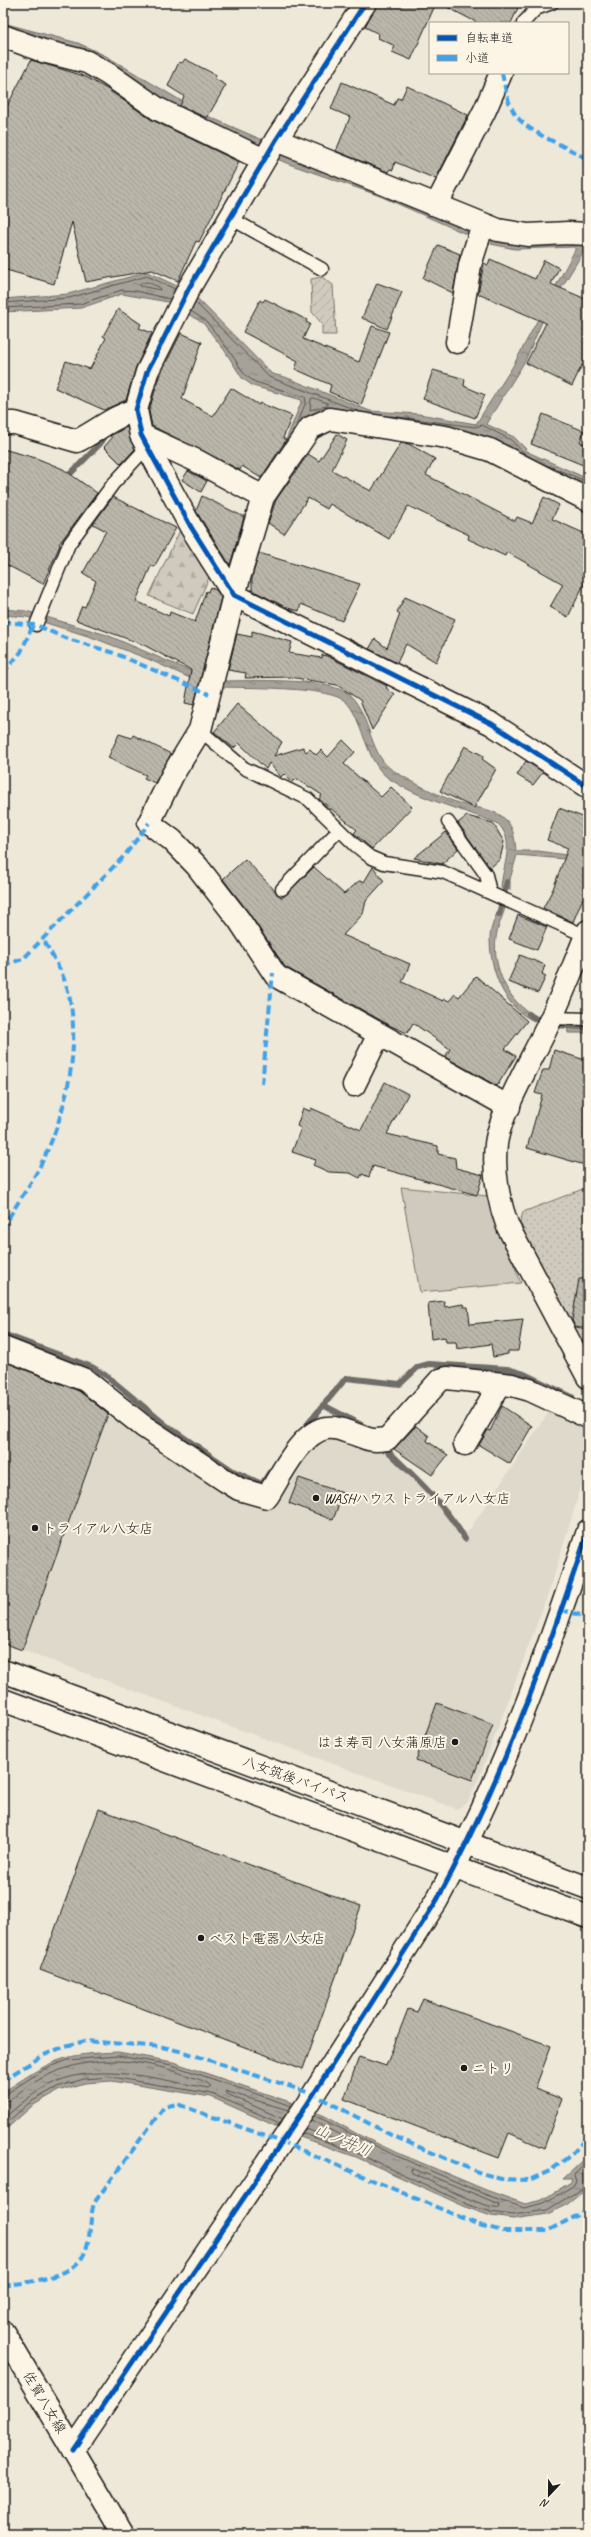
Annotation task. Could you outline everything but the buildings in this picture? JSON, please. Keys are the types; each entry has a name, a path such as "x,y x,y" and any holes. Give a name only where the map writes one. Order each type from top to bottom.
{"main road":[{"path":"365,3 270,151 175,315 147,372 136,410 144,441 191,527 234,595 492,724 588,787"},
{"path":"3,36 43,51 86,62 108,74 158,109 270,151 433,204 498,230 528,235 568,233 588,234"},
{"path":"433,204 444,191 485,110 501,74"},
{"path":"457,342 470,265 483,224"},
{"path":"3,423 15,423 77,441 96,432 120,414 136,410"},
{"path":"508,1107 276,976 239,920 198,866 172,840 150,823 173,774 200,730 234,595 263,497 310,428 330,420 446,437 490,450 588,500"},
{"path":"144,441 198,461 263,497"},
{"path":"587,933 549,1023 508,1107 496,1143 496,1178 499,1204 508,1227 588,1377"},
{"path":"354,1085 379,1034"},
{"path":"3,1348 85,1380 143,1426 226,1481 239,1488 267,1497 302,1443 313,1434 327,1428 349,1432 370,1441 387,1439 440,1380 446,1378 500,1384 530,1390 588,1417"},
{"path":"465,1444 500,1384"},
{"path":"73,2450 306,2106 428,1916 455,1866 518,1730 588,1531"},
{"name":"八女筑後バイパス","path":"3,1671 588,1888"},
{"name":"八女筑後バイパス","path":"3,1700 588,1916"},
{"name":"佐賀八女線","path":"3,2332 123,2534"}],"lane":[{"path":"525,22 536,9 552,3"},
{"path":"230,218 322,269"},
{"path":"38,620 69,544 144,441"},
{"path":"200,730 244,768 308,799 339,830 370,857 384,863 443,872 512,903 587,933"},
{"path":"448,822 486,875 494,894"},
{"path":"282,889 339,830"},
{"path":"549,1023 588,1019"}],"shaded area":[{"path":"3,1354 70,1376 266,1503 321,1430 380,1441 466,1535 552,1407 584,1421 588,1430 588,1463 552,1583 481,1773 468,1802 457,1809 3,1643"}],"green space":[{"path":"322,277 333,285 336,335 322,335 322,324 312,312 311,279"},
{"path":"182,526 211,573 193,614 149,596"},
{"path":"401,1187 487,1196 521,1283 420,1292"},
{"path":"588,1187 588,1350 569,1327 520,1223 523,1212"}],"water":[{"path":"3,23 78,43 106,56 205,115 467,229 466,234 380,196 289,164 255,150 3,33"},
{"path":"493,239 588,240 588,249 585,249 545,315 525,361 486,424 514,437 530,453 588,479 588,495 540,471 342,417 290,447 284,445 302,400 253,386 242,378 225,351 203,323 168,302 122,294 81,308 3,312 3,299 68,294 147,272 192,293 272,374 285,377 370,411 419,414 476,424 513,366 575,250 575,247 515,249 491,244"},
{"path":"3,609 26,611 107,635 202,676 201,683 148,659 91,637 27,617 3,615"},
{"path":"221,681 304,682 321,684 347,693 360,709 378,753 391,769 432,792 458,803 484,809 501,816 509,823 515,839 516,851 538,851 588,858 588,861 517,855 510,879 510,890 501,888 507,854 506,838 503,830 497,823 441,804 401,786 388,778 374,762 354,714 346,702 337,697 306,690 221,687"},
{"path":"500,906 505,908 498,927 495,949 500,972 504,983 517,1003 536,1016 534,1021 523,1015 514,1007 506,997 496,975 491,950 490,934"},
{"path":"567,1023 588,1023 588,1033 568,1033"},
{"name":"山ノ井川","path":"118,2052 173,2062 290,2102 325,2116 359,2135 391,2150 486,2190 525,2204 542,2200 571,2182 572,2179 563,2179 588,2156 588,2188 565,2206 548,2214 513,2219 491,2216 468,2208 356,2157 300,2137 211,2097 112,2081 85,2083 58,2091 32,2106 3,2132 3,2094 8,2089 37,2071 60,2060 84,2054"}],"waterway":[{"path":"65,479 100,444 104,436"},
{"path":"499,914 507,882"},
{"path":"529,1014 549,1023 565,1026 588,1027"},
{"path":"3,1334 92,1367 108,1377 167,1426 233,1471 262,1484 269,1473"},
{"path":"302,1431 346,1378 400,1384 418,1367 429,1364 507,1369 524,1374 572,1397"},
{"path":"323,1405 367,1428"},
{"path":"387,1450 439,1503 465,1539"}],"marked path":[{"path":"502,74 510,104 515,114 521,121 539,134 588,160"},
{"path":"3,622 36,625 65,638 114,653 209,694"},
{"path":"3,673 21,652 33,625"},
{"path":"3,965 23,959 125,855 149,823"},
{"path":"3,1229 37,1172 50,1145 58,1124 69,1079 72,1057 72,1012 66,984 54,957 43,939"},
{"path":"262,1084 273,973"},
{"path":"561,1610 580,1615 588,1614"},
{"path":"3,2080 42,2056 65,2046 85,2041 163,2047 187,2053 313,2094 391,2135 475,2171 501,2179 529,2180 550,2171 572,2154 588,2136"},
{"path":"3,2286 40,2280 64,2272 75,2265 82,2257 87,2246 94,2203 164,2107 177,2104 282,2142 479,2225 503,2231 547,2231 588,2210"}],"cycle path":[{"path":"365,3 276,140 189,288 147,372 136,410 141,435 191,527 234,595 492,724 588,787"},
{"path":"73,2450 306,2106 437,1900 482,1811 521,1719 556,1625 588,1531"}],"place":[{"name":"WASHハウス トライアル八女店","path":"316,1498"},
{"name":"トライアル八女店","path":"35,1528"},
{"name":"はま寿司 八女蒲原店","path":"455,1742"},
{"name":"ベスト電器 八女店","path":"201,1938"},
{"name":"ニトリ","path":"464,2068"}]}
